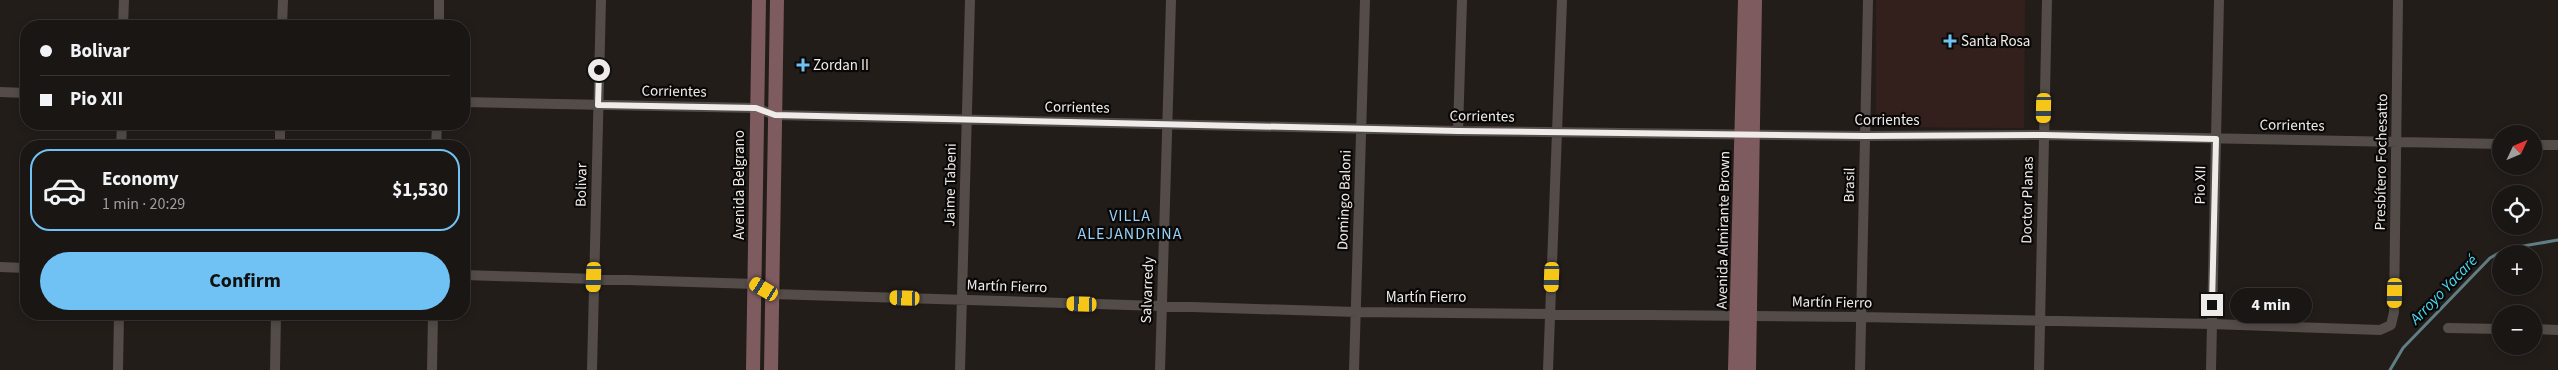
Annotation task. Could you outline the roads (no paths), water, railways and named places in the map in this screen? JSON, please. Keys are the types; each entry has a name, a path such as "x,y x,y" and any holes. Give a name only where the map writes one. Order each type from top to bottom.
{"main road":[{"name":"Avenida Belgrano","path":"752,370 759,0"},
{"path":"771,370 777,0"},
{"name":"Avenida Almirante Brown","path":"1744,0 1747,134 1744,315 1749,370"},
{"name":"Avenida Almirante Brown","path":"1747,134 1755,0"},
{"name":"Avenida Almirante Brown","path":"1735,370 1744,315"}],"street":[{"path":"123,20 124,0"},
{"path":"282,20 283,0"},
{"path":"439,0 439,20"},
{"name":"Bolivar","path":"592,370 601,0"},
{"name":"Jaime Tabeni","path":"960,370 970,0"},
{"name":"Salvarredy","path":"1160,370 1171,0"},
{"name":"Domingo Baloni","path":"1354,370 1365,0"},
{"path":"1458,131 1462,0"},
{"path":"1548,370 1562,0"},
{"name":"Brasil","path":"1860,370 1868,0"},
{"name":"Doctor Planas","path":"2038,370 2047,0"},
{"name":"Pio XII","path":"2211,370 2219,0"},
{"name":"Presbítero Fochesatto","path":"2391,325 2394,312 2398,0"},
{"path":"0,92 20,93"},
{"name":"Corrientes","path":"470,102 756,108 775,115 1458,131 1865,136 2044,135 2492,144"},
{"path":"2542,145 2558,145"},
{"path":"0,268 20,268"},
{"name":"Martín Fierro","path":"470,275 594,277 755,284 772,294 1356,312 1744,315 2040,320 2380,330 2391,325"},
{"path":"118,370 119,320"},
{"path":"275,370 276,320"},
{"path":"432,370 433,320"},
{"path":"2448,328 2492,329"},
{"path":"2542,329 2558,330"}],"waterway":[{"name":"Arroyo Yacaré","path":"2390,370 2403,348 2490,258 2506,249 2558,240"}],"place":[{"name":"Santa Rosa","path":"1950,41"},
{"name":"Zordan II","path":"803,65"}],"district":[{"name":"VILLA ALEJANDRINA","path":"1130,224"}]}
